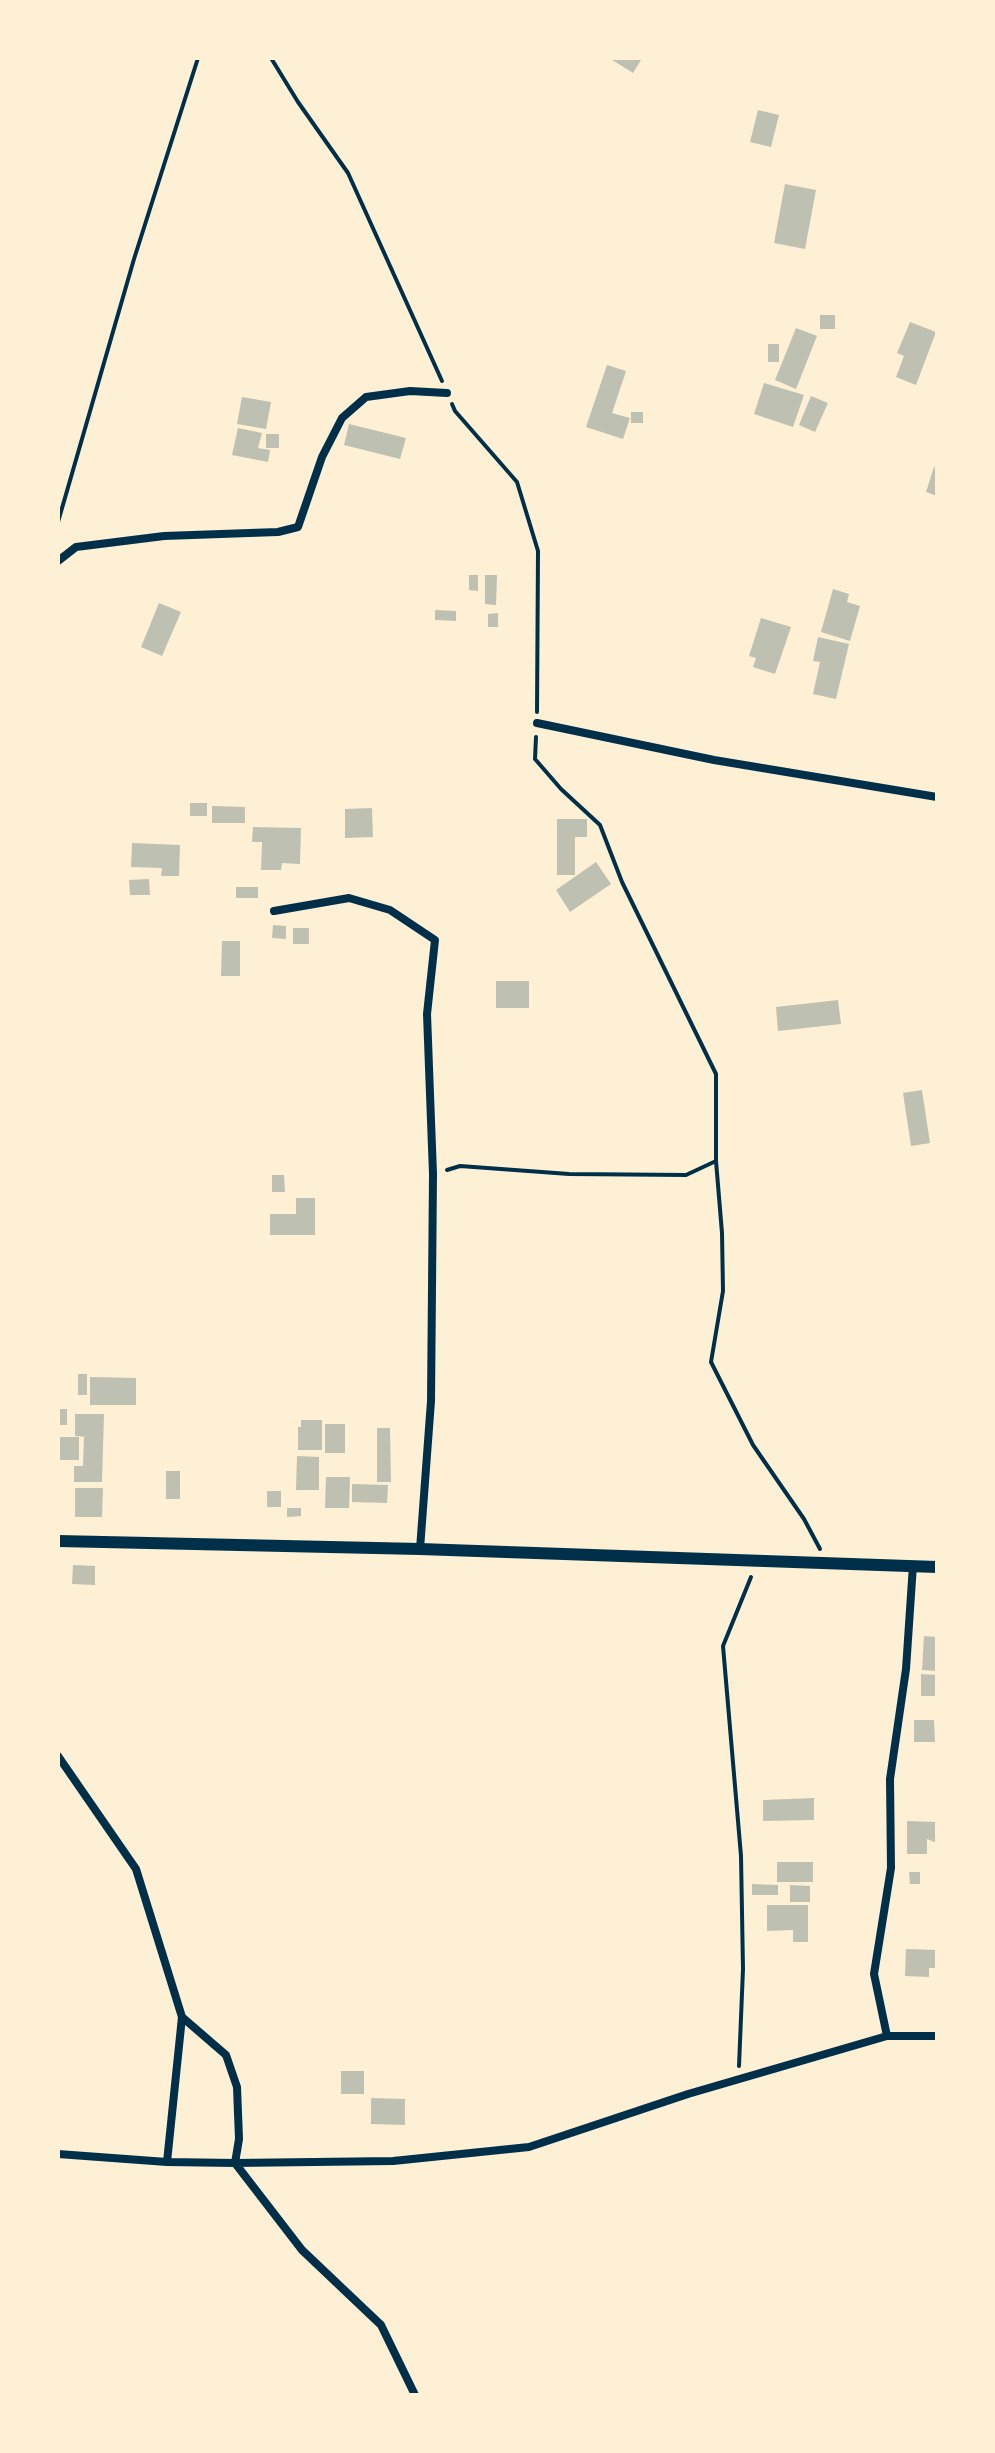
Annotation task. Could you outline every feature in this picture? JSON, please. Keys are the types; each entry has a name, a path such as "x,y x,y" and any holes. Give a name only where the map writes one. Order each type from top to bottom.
{"main road":[{"path":"58,1541 420,1549 937,1567"}],"street":[{"path":"58,561 76,547 164,536 278,532 298,527 322,457 342,418 366,397 410,391 447,393"},
{"path":"537,723 714,760 937,797"},
{"path":"274,911 349,898 390,910 435,940 427,1014 433,1174 431,1401 420,1549"},
{"path":"887,2036 874,1974 891,1868 890,1779 906,1669 913,1565"},
{"path":"58,1756 136,1869 182,2017 167,2162"},
{"path":"182,2017 226,2055 237,2087 239,2139 235,2163 302,2250 381,2325 415,2395"},
{"path":"58,2154 167,2162 393,2161 529,2147 738,2079 887,2036 937,2036"}],"path":[{"path":"58,522 134,259 198,58"},
{"path":"271,58 348,173 455,411 517,482 538,551 535,759 561,789 600,825 622,882 716,1074 716,1161 723,1291 711,1362 753,1445 804,1519 826,1562"},
{"path":"433,1174 460,1166 569,1174 686,1175 716,1161"},
{"path":"738,2079 743,1969 741,1856 723,1646 757,1560"}],"building":[{"path":"609,58 638,58 641,60 633,73"},
{"path":"758,110 779,115 771,147 750,142"},
{"path":"785,184 816,190 805,249 774,243"},
{"path":"820,315 835,315 835,329 820,329"},
{"path":"910,322 936,332 916,385 896,377 904,356 897,353"},
{"path":"796,328 817,336 796,389 775,380"},
{"path":"768,344 779,344 779,362 768,362"},
{"path":"607,365 626,371 612,413 630,418 623,439 586,427"},
{"path":"764,383 804,395 793,427 754,414"},
{"path":"811,396 828,403 815,432 799,425"},
{"path":"242,397 271,402 266,429 237,424"},
{"path":"631,412 643,412 643,423 631,423"},
{"path":"349,424 406,438 400,459 344,445"},
{"path":"238,428 262,433 258,448 270,450 268,462 232,455"},
{"path":"266,434 279,434 279,448 266,448"},
{"path":"934,467 937,468 937,496 926,492"},
{"path":"469,575 478,575 478,591 469,590"},
{"path":"485,575 497,575 496,605 485,604"},
{"path":"833,589 849,594 847,602 860,606 850,641 821,632"},
{"path":"159,603 181,612 162,656 141,647"},
{"path":"435,610 456,611 456,621 435,620"},
{"path":"498,613 498,627 488,627 488,614"},
{"path":"761,618 791,627 775,674 753,667 756,658 749,656"},
{"path":"818,637 849,644 836,699 813,694 820,662 813,661"},
{"path":"190,803 207,803 207,816 190,816"},
{"path":"212,806 245,807 245,823 212,823"},
{"path":"372,808 373,837 345,838 345,809"},
{"path":"557,819 587,819 587,837 575,837 575,875 557,875"},
{"path":"253,827 301,828 300,864 282,863 281,870 261,870 262,842 252,842"},
{"path":"132,843 180,845 179,876 161,876 162,868 131,867"},
{"path":"596,862 611,884 570,912 556,890"},
{"path":"149,879 150,895 130,895 129,880"},
{"path":"236,887 258,887 258,898 236,898"},
{"path":"273,925 286,926 286,939 272,938"},
{"path":"293,928 309,928 309,944 293,944"},
{"path":"222,941 240,941 240,976 221,976"},
{"path":"496,981 529,981 529,1008 496,1008"},
{"path":"838,1000 841,1024 778,1031 776,1007"},
{"path":"922,1090 930,1143 911,1146 903,1093"},
{"path":"272,1175 284,1175 285,1192 272,1192"},
{"path":"296,1198 315,1198 315,1235 270,1235 270,1214 296,1214"},
{"path":"78,1374 87,1374 87,1395 78,1395"},
{"path":"90,1377 136,1378 136,1405 90,1405"},
{"path":"58,1409 67,1409 67,1425 58,1425"},
{"path":"75,1414 104,1414 102,1482 74,1482 74,1466 83,1466 84,1437 88,1437 75,1436"},
{"path":"301,1420 322,1420 322,1450 298,1450"},
{"path":"325,1424 345,1424 345,1453 325,1453"},
{"path":"377,1428 390,1428 391,1482 377,1482"},
{"path":"60,1437 79,1437 79,1460 60,1460"},
{"path":"297,1456 319,1457 319,1490 296,1490"},
{"path":"166,1471 180,1471 180,1499 166,1499"},
{"path":"326,1477 350,1477 349,1508 325,1508"},
{"path":"352,1484 388,1485 387,1503 352,1502"},
{"path":"75,1488 103,1488 102,1517 75,1517"},
{"path":"267,1491 281,1491 281,1507 267,1507"},
{"path":"287,1508 301,1508 301,1516 287,1517"},
{"path":"73,1565 95,1566 95,1585 72,1584"},
{"path":"924,1636 937,1637 937,1671 922,1670"},
{"path":"921,1674 937,1675 937,1696 921,1696"},
{"path":"914,1720 934,1720 935,1742 914,1742"},
{"path":"814,1798 814,1820 763,1821 763,1800"},
{"path":"907,1821 937,1822 937,1843 927,1839 927,1854 907,1854"},
{"path":"777,1862 813,1862 813,1882 777,1882"},
{"path":"909,1872 920,1872 920,1884 910,1884"},
{"path":"752,1884 778,1885 778,1895 752,1895"},
{"path":"790,1885 810,1886 810,1902 790,1902"},
{"path":"767,1905 808,1905 808,1942 793,1942 793,1930 767,1931"},
{"path":"906,1949 937,1950 937,1968 929,1968 929,1977 905,1976"},
{"path":"341,2071 364,2071 364,2094 341,2094"},
{"path":"371,2098 405,2099 405,2125 371,2124"}]}
